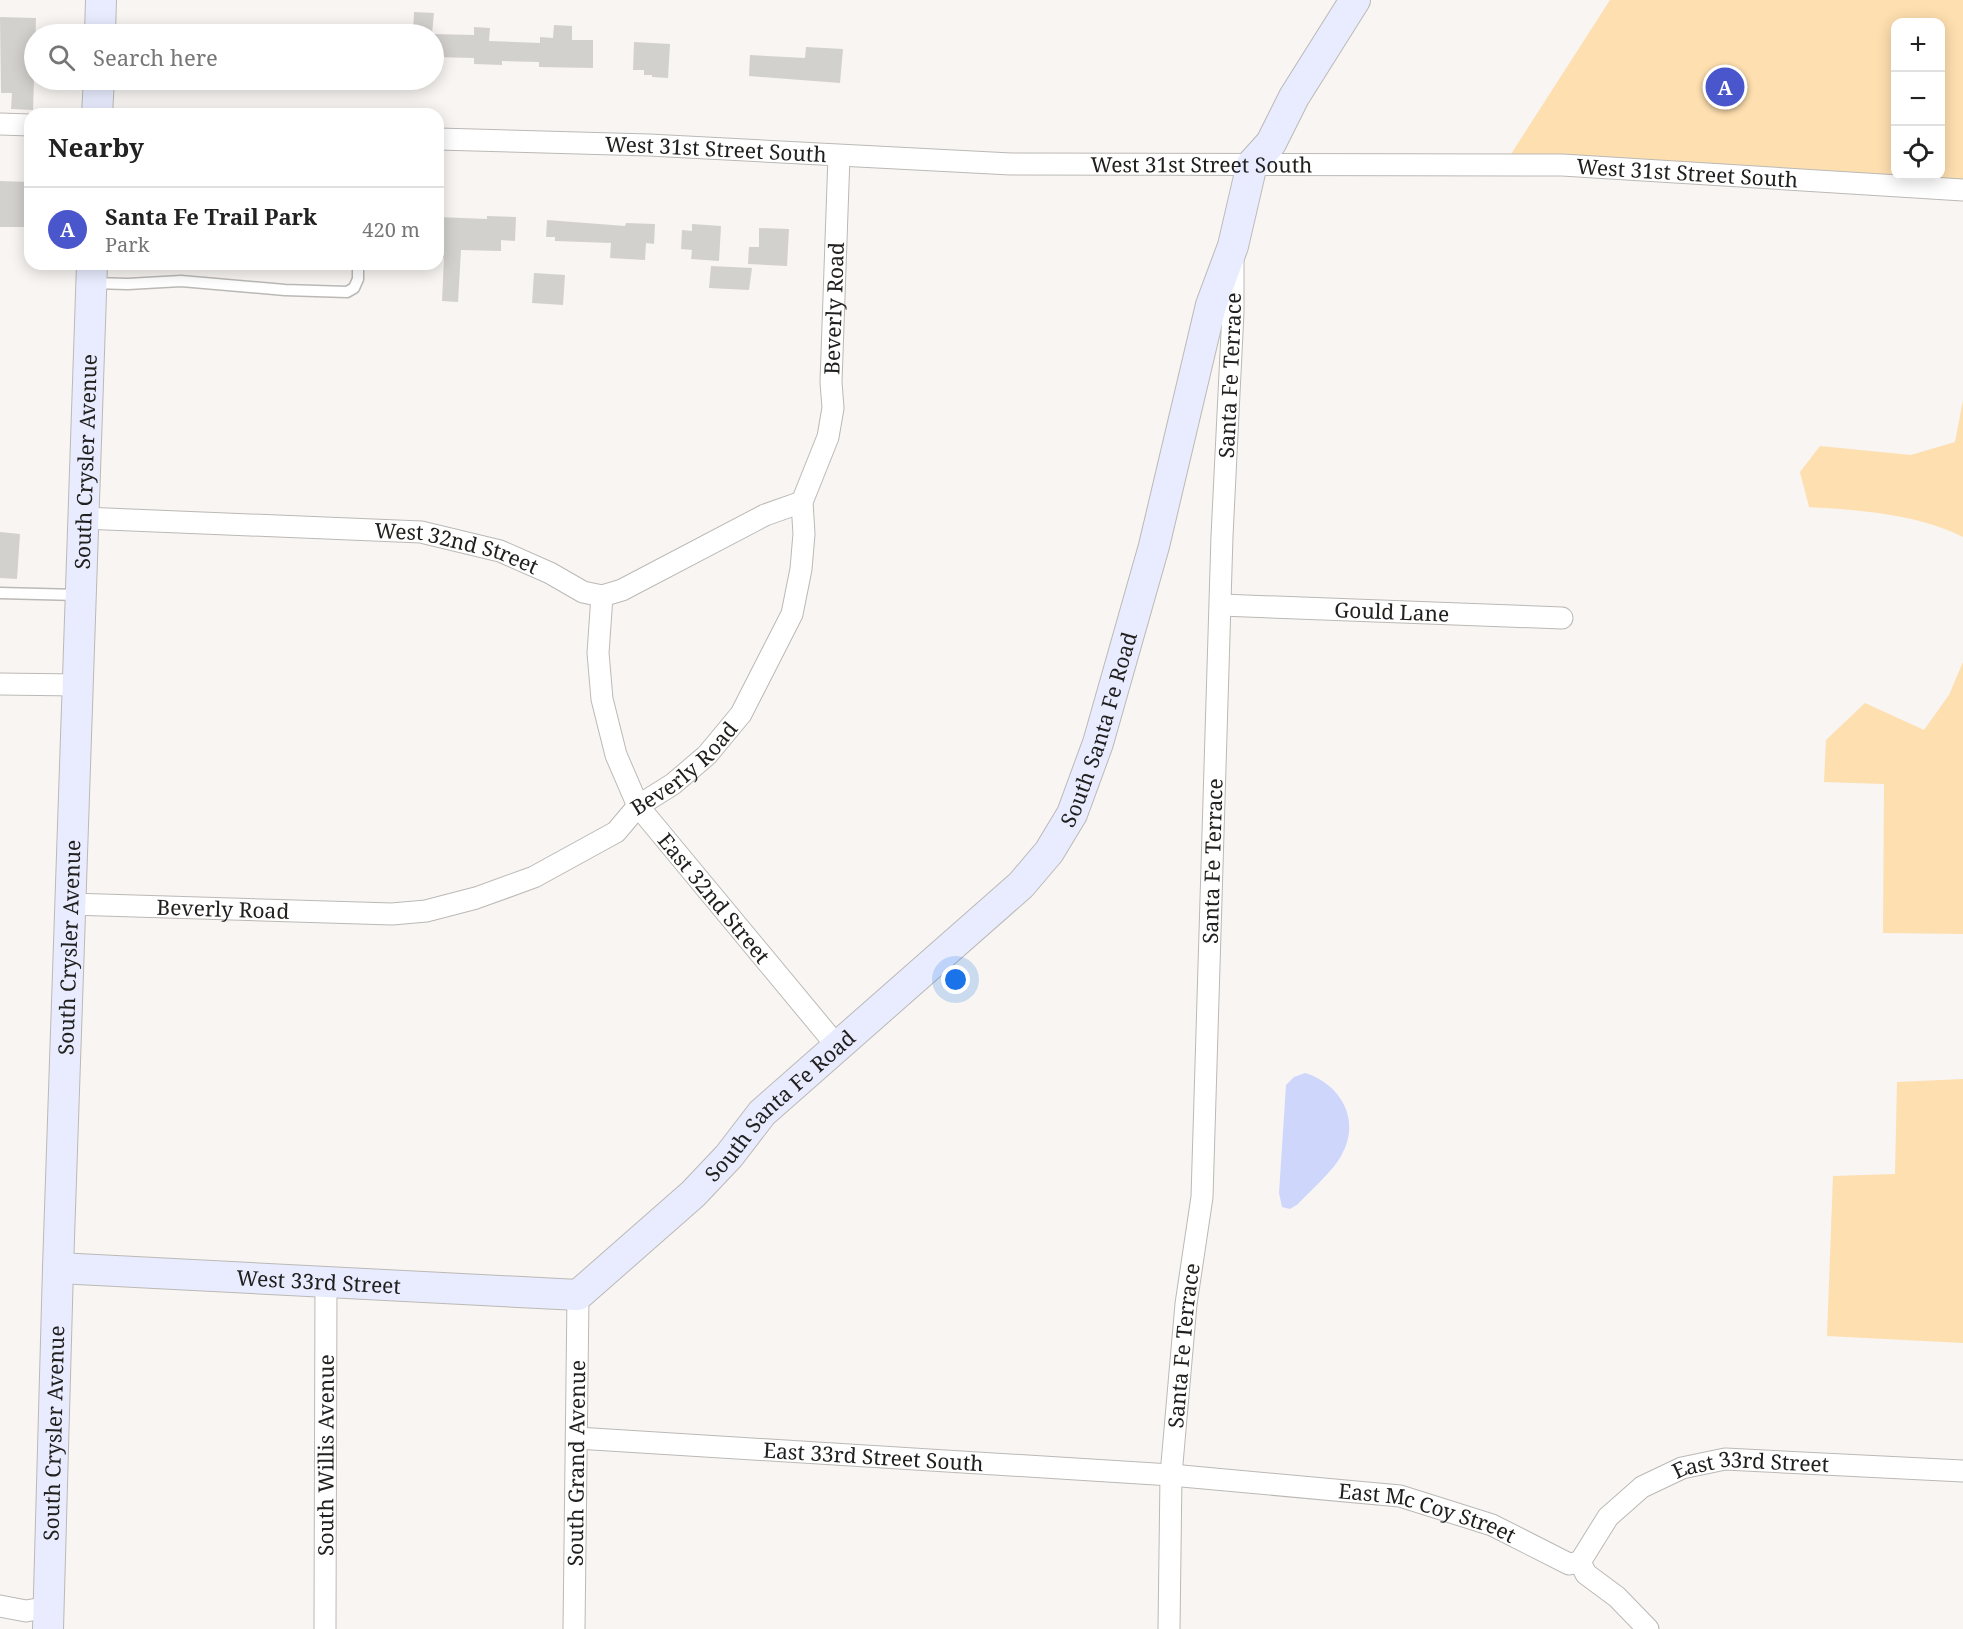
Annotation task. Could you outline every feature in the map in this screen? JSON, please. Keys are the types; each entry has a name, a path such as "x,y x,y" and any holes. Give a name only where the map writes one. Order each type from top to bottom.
{"street":[{"path":"100,24 101,0"},
{"name":"South Santa Fe Road","path":"578,1295 693,1194 729,1156 762,1113 1021,885 1049,852 1072,814 1098,743 1154,546 1211,305 1233,246 1252,164 1271,143 1294,97 1355,0"},
{"path":"97,108 98,90"},
{"path":"0,124 24,125"},
{"name":"West 31st Street South","path":"444,139 649,145 1011,164 1562,165 1963,190"},
{"name":"Beverly Road","path":"70,904 392,914 426,911 476,898 534,877 616,832 638,806 673,784 707,755 741,714 792,614 801,569 804,534 802,502 828,437 833,408 831,382 839,156"},
{"name":"Santa Fe Terrace","path":"1169,1629 1171,1475 1186,1304 1202,1197 1222,525 1233,312 1233,246"},
{"name":"South Crysler Avenue","path":"49,1618 58,1268 92,273"},
{"path":"602,596 622,590 765,515 802,502"},
{"name":"West 32nd Street","path":"83,518 421,532 500,551 550,573 583,592 602,596"},
{"name":"East 32nd Street","path":"602,596 598,653 602,699 616,755 638,806 837,1046"},
{"name":"Gould Lane","path":"1221,605 1562,618"},
{"path":"0,684 77,685"},
{"name":"West 33rd Street","path":"58,1268 578,1295"},
{"name":"South Willis Avenue","path":"325,1629 326,1282"},
{"name":"South Grand Avenue","path":"574,1629 578,1295"},
{"name":"East 33rd Street South","path":"576,1438 1171,1475"},
{"name":"East 33rd Street","path":"1580,1562 1608,1517 1642,1487 1682,1467 1725,1459 1963,1471"},
{"name":"East Mc Coy Street","path":"1171,1475 1400,1496 1492,1525 1569,1564 1580,1562"},
{"path":"1580,1562 1586,1574 1617,1597 1648,1629"},
{"path":"0,1606 49,1618"}],"lane":[{"path":"92,273 128,284 181,281 285,290 347,292 354,288 358,279 358,270"},
{"path":"0,593 80,595"}],"shaded area":[{"path":"1610,0 1963,0 1963,190 1504,165"},
{"path":"1963,400 1963,537 1927,523 1888,514 1809,507 1800,472 1820,446 1911,455 1955,442"},
{"path":"1963,662 1963,934 1883,933 1884,784 1824,782 1826,740 1865,703 1924,730 1949,695"},
{"path":"1963,1079 1963,1343 1827,1336 1833,1176 1895,1174 1897,1082"}],"water":[{"path":"1305,1073 1318,1078 1338,1095 1348,1117 1349,1130 1347,1143 1337,1162 1298,1204 1290,1209 1282,1207 1279,1193 1286,1085 1294,1077"}],"building":[{"path":"414,12 434,13 433,24 413,24"},
{"path":"0,17 36,18 36,24 24,24 24,90 34,90 33,108 11,109 12,93 1,93"},
{"path":"554,25 572,26 572,40 593,40 593,68 539,67 539,62 502,61 502,65 474,64 474,58 444,57 444,34 474,35 474,27 490,28 489,41 540,43 540,37 553,38"},
{"path":"634,42 670,44 668,78 652,77 652,75 644,75 644,70 633,70"},
{"path":"806,47 843,49 840,83 749,76 750,55 805,58"},
{"path":"0,181 24,182 24,227 0,227"},
{"path":"487,216 516,217 515,241 501,240 501,251 461,250 458,302 442,301 444,217 487,219"},
{"path":"547,220 625,226 626,223 655,224 654,244 646,243 645,260 610,258 611,243 555,241 555,237 546,237"},
{"path":"692,224 721,226 719,261 691,259 692,250 681,249 682,230 692,231"},
{"path":"759,228 789,229 787,266 748,264 749,247 759,247"},
{"path":"711,266 752,268 749,290 709,288"},
{"path":"534,273 565,275 563,305 532,303"},
{"path":"0,532 20,534 17,579 0,578"}],"place":[{"name":"Santa Fe Trail Park","path":"1725,87"}]}
